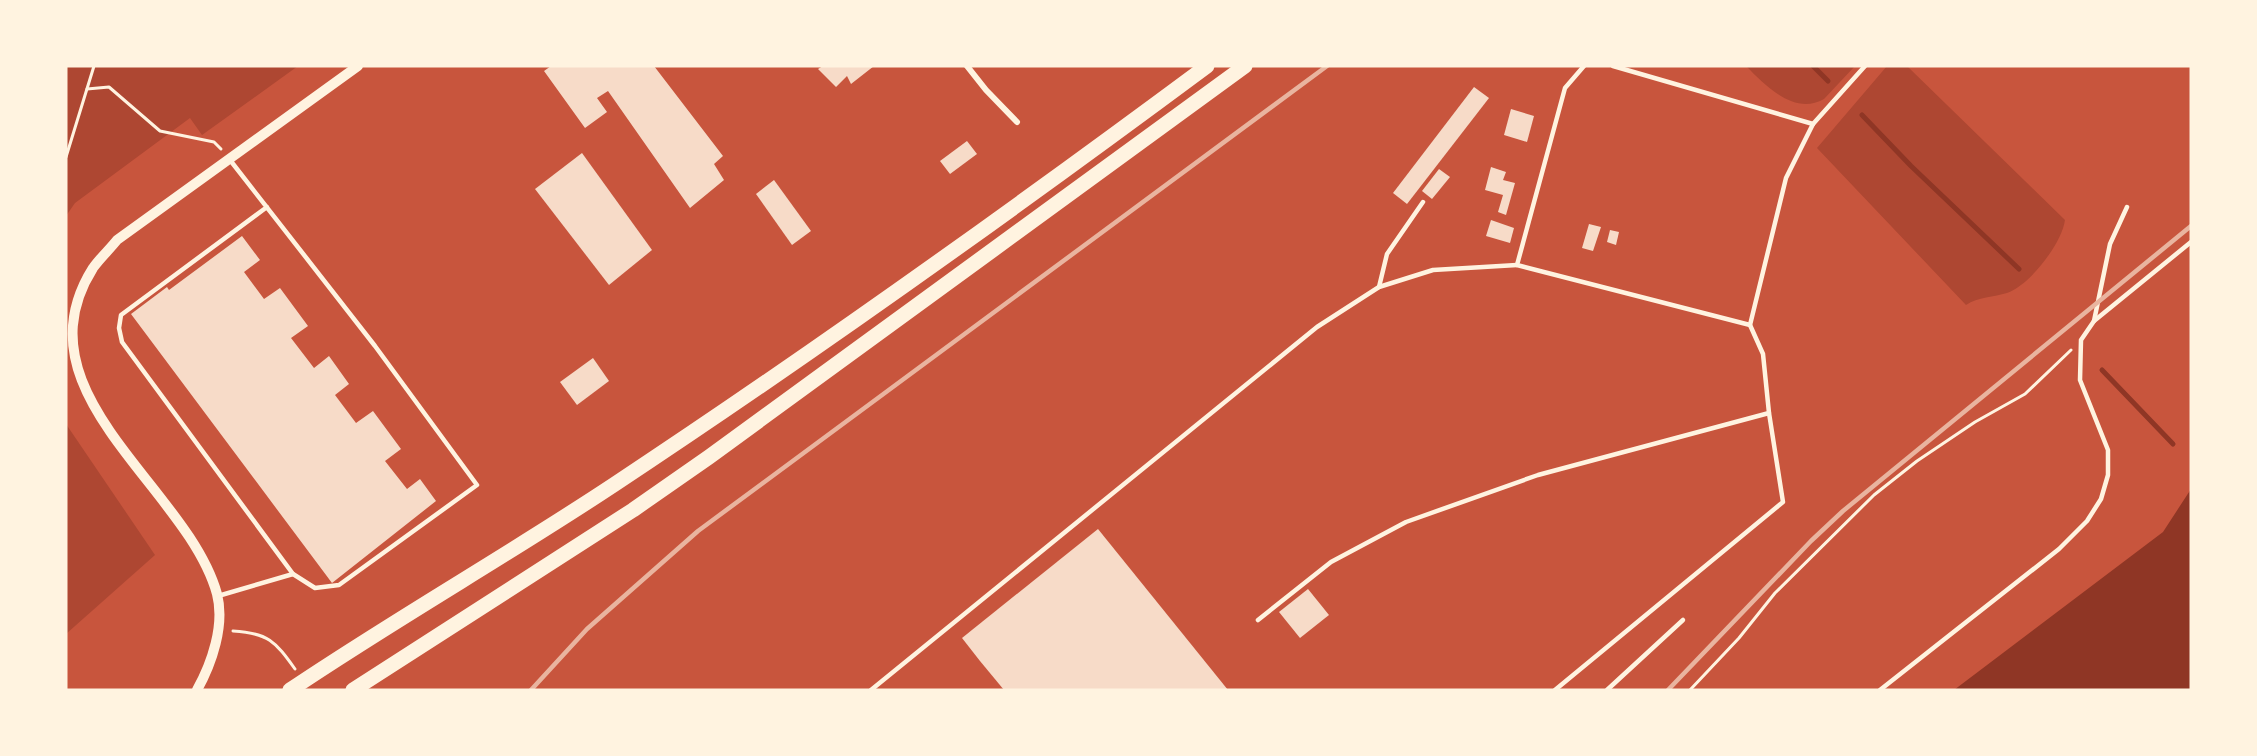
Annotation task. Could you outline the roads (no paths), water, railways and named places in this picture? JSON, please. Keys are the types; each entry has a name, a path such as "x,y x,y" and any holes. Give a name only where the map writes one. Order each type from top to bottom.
{"highway":[{"path":"291,690 545,530 816,348 1207,66"},
{"path":"353,690 367,685 633,510 718,451 1245,66"}],"street":[{"path":"197,690 212,660 218,630 217,596 206,565 181,527 94,409 76,368 70,330 77,301 94,267 117,240 358,66"},
{"path":"967,66 986,90 1017,122"}],"lane":[{"path":"1517,265 1566,88 1584,66"},
{"path":"1612,66 1813,124"},
{"path":"1555,690 1783,502 1768,413 1763,354 1750,325 1786,178 1813,124 1864,66"},
{"path":"230,160 267,207 375,346 477,485 339,585 315,588 293,574 122,342 119,328 121,315 267,207"},
{"path":"1379,287 1387,254 1422,202"},
{"path":"2094,321 2110,244 2127,207"},
{"path":"1880,690 2060,549 2087,521 2101,499 2108,475 2108,450 2080,380 2081,340 2094,321 2191,242"},
{"path":"871,690 1317,327 1379,287 1433,270 1517,265 1750,325"},
{"path":"1258,620 1331,562 1406,522 1538,475 1768,413"},
{"path":"217,596 293,574"},
{"path":"1607,690 1683,620"}],"waterway":[{"path":"1813,66 1828,81"},
{"path":"1862,115 1911,166 2019,269"},
{"path":"2102,370 2173,444"}],"railway":[{"path":"531,690 587,629 698,531 1327,66"},
{"path":"1668,690 1811,541 1843,511 2191,226"}]}
